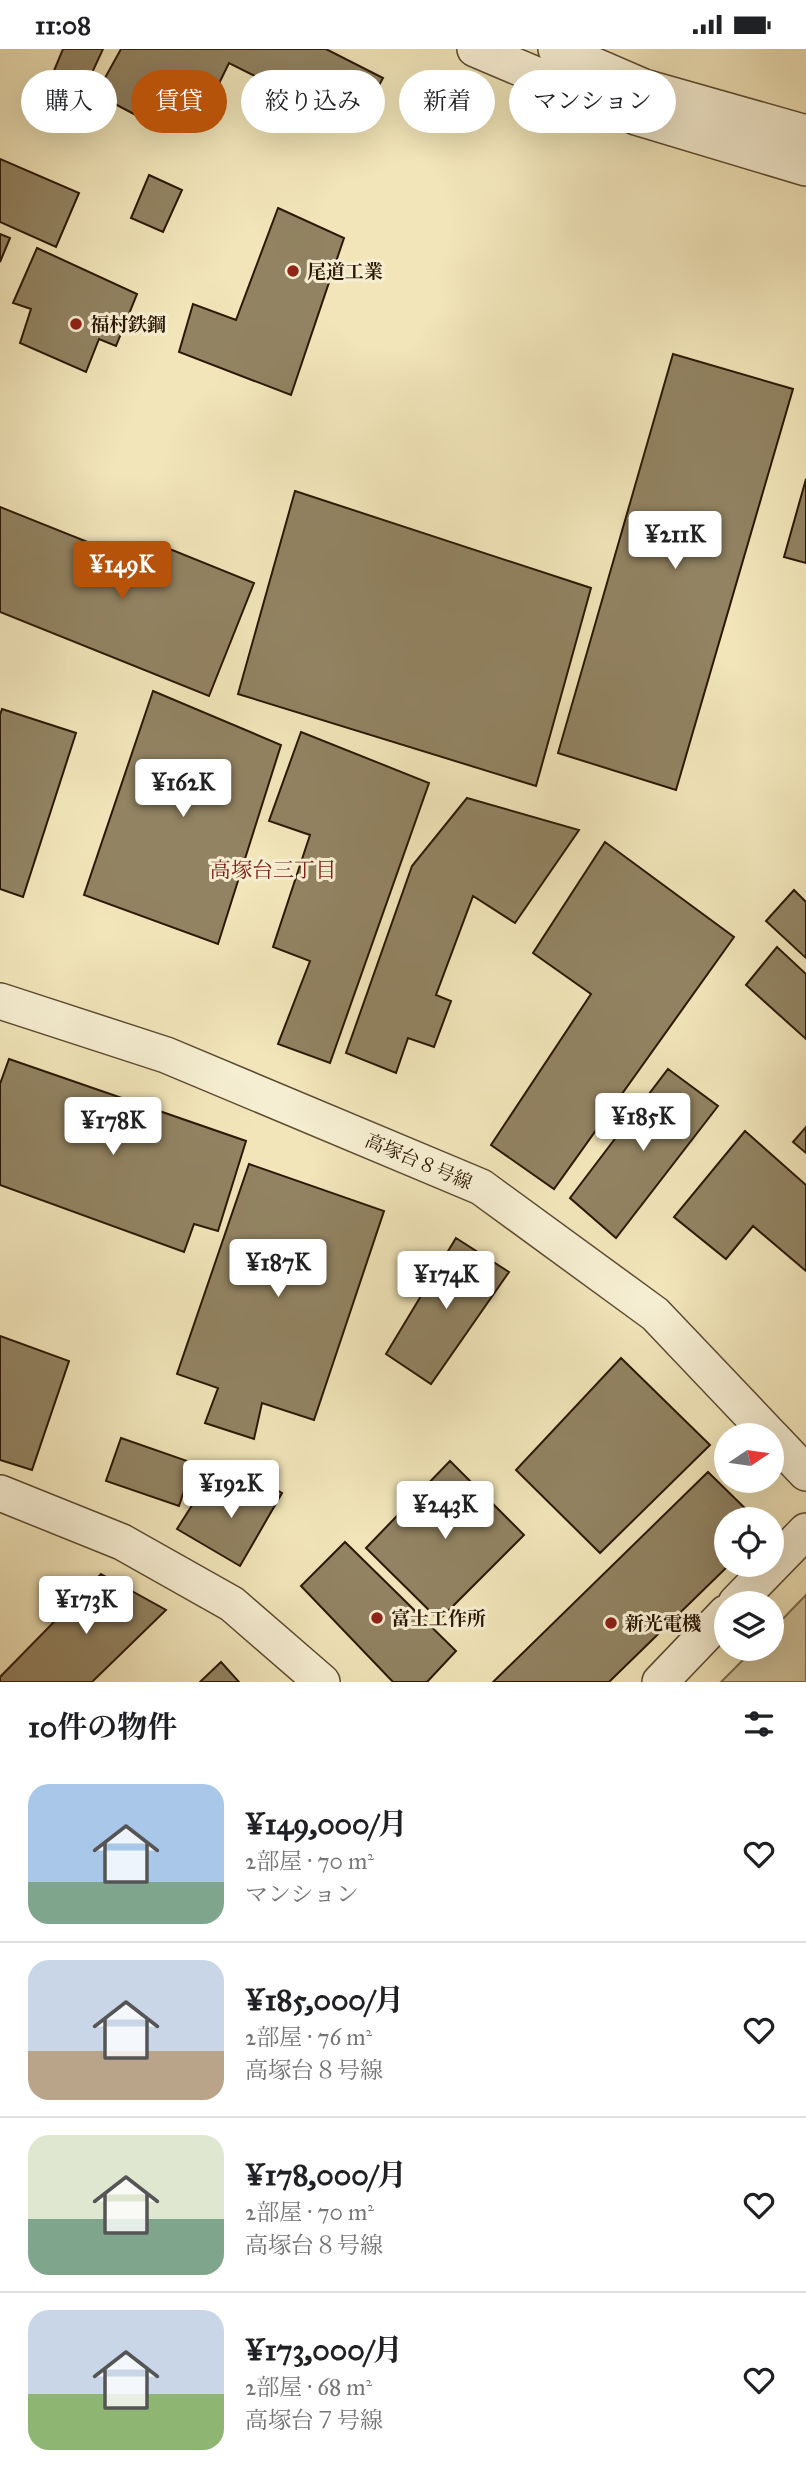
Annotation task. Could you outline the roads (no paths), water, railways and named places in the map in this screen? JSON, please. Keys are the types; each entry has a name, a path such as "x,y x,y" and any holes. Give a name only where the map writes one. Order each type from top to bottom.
{"street":[{"path":"475,49 636,117 806,168"},
{"path":"556,49 645,87 806,134"},
{"name":"高塚台８号線","path":"0,1001 166,1055 481,1187 655,1314 759,1423"},
{"name":"高塚台８号線","path":"784,1450 806,1473"},
{"path":"0,1493 122,1542 232,1604 321,1682"},
{"path":"748,1591 806,1531"},
{"path":"660,1682 714,1626"}],"place":[{"name":"尾道工業","path":"293,271"},
{"name":"福村鉄鋼","path":"76,324"},
{"name":"富士工作所","path":"377,1618"},
{"name":"新光電機","path":"611,1623"}],"district":[{"name":"高塚台三丁目","path":"273,870"}]}
